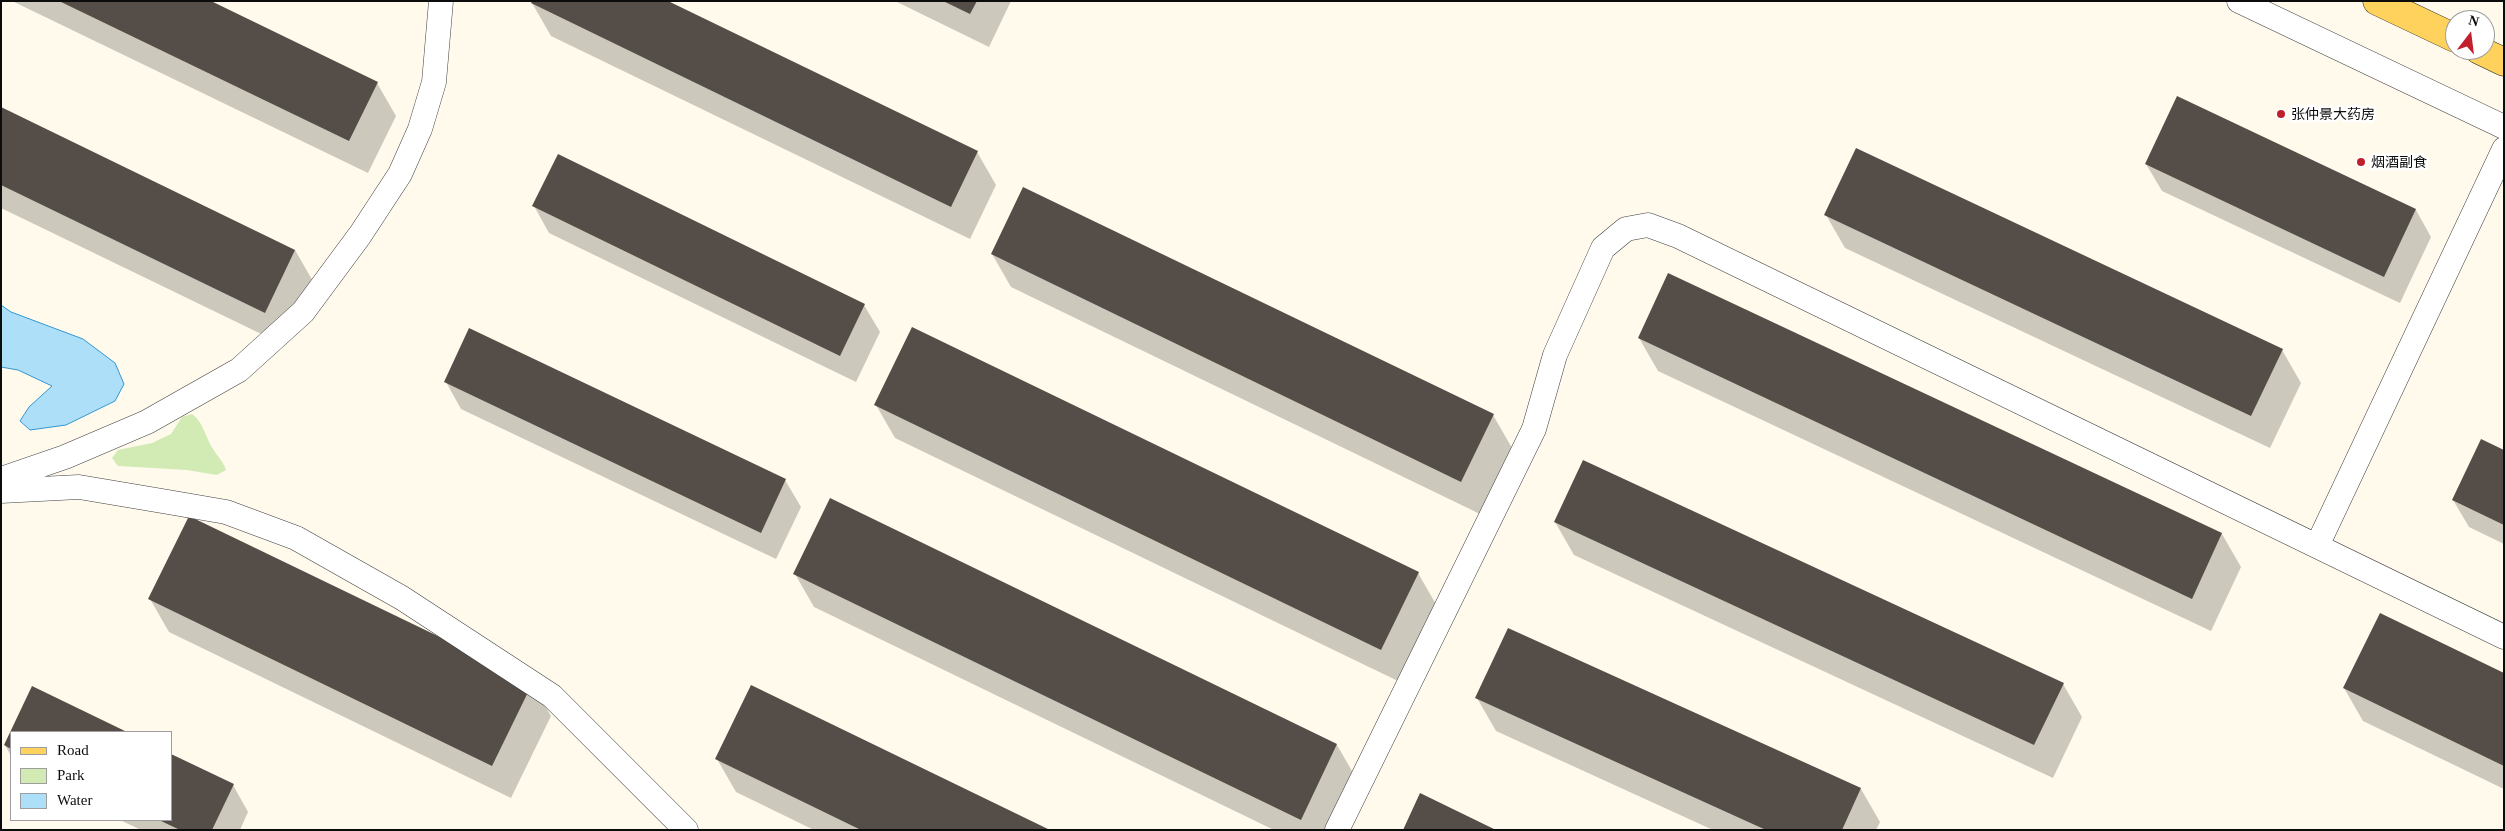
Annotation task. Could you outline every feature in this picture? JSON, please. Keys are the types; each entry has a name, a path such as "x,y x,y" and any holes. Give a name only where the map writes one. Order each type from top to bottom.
{"main road":[{"path":"2377,1 2445,33"}],"lane":[{"path":"1,479 65,456 147,422 239,370 303,312 360,235 404,165 420,129 434,82 442,1"},
{"path":"2239,1 2504,127"},
{"path":"2317,546 2504,149"},
{"path":"1337,830 1534,429 1555,355 1603,248 1626,229 1648,225 1678,236 2504,637"},
{"path":"1,491 79,488 168,502 226,512 296,538 402,598 552,696 686,830"}],"green space":[{"path":"192,414 204,430 226,470 217,475 187,470 118,466 112,458 118,450 152,443 171,434 182,417"}],"water":[{"path":"1,305 11,312 83,339 115,363 124,384 115,401 66,425 30,430 20,421 29,407 52,386 18,370 1,367"}],"building":[{"path":"59,1 211,1 378,82 349,141"},
{"path":"532,1 668,1 978,151 951,207 531,3"},
{"path":"943,1 977,1 970,14"},
{"path":"2177,96 2416,209 2384,277 2145,164"},
{"path":"1,107 295,250 265,313 1,185"},
{"path":"1856,148 2283,349 2251,416 1824,215"},
{"path":"558,154 865,304 840,356 532,206"},
{"path":"1023,187 1494,414 1461,482 991,254"},
{"path":"1668,273 2222,533 2192,599 1638,338"},
{"path":"912,327 1419,572 1381,650 874,405"},
{"path":"469,328 786,479 761,533 444,382"},
{"path":"2481,439 2504,450 2504,525 2452,500"},
{"path":"1583,460 2064,683 2034,745 1554,522"},
{"path":"830,498 1337,744 1301,820 793,574"},
{"path":"189,516 533,682 492,766 148,599"},
{"path":"2380,613 2504,673 2504,766 2343,688"},
{"path":"1508,628 1861,788 1842,830 1766,830 1475,698"},
{"path":"751,685 1050,830 861,830 715,759"},
{"path":"32,686 125,731 11,731"},
{"path":"10,732 10,748 4,745"},
{"path":"172,754 234,784 212,830 180,830 161,821 172,821"},
{"path":"1420,793 1496,830 1403,830"}],"place":[{"name":"张仲景大药房","path":"2281,114"},
{"name":"烟酒副食","path":"2361,162"}]}
